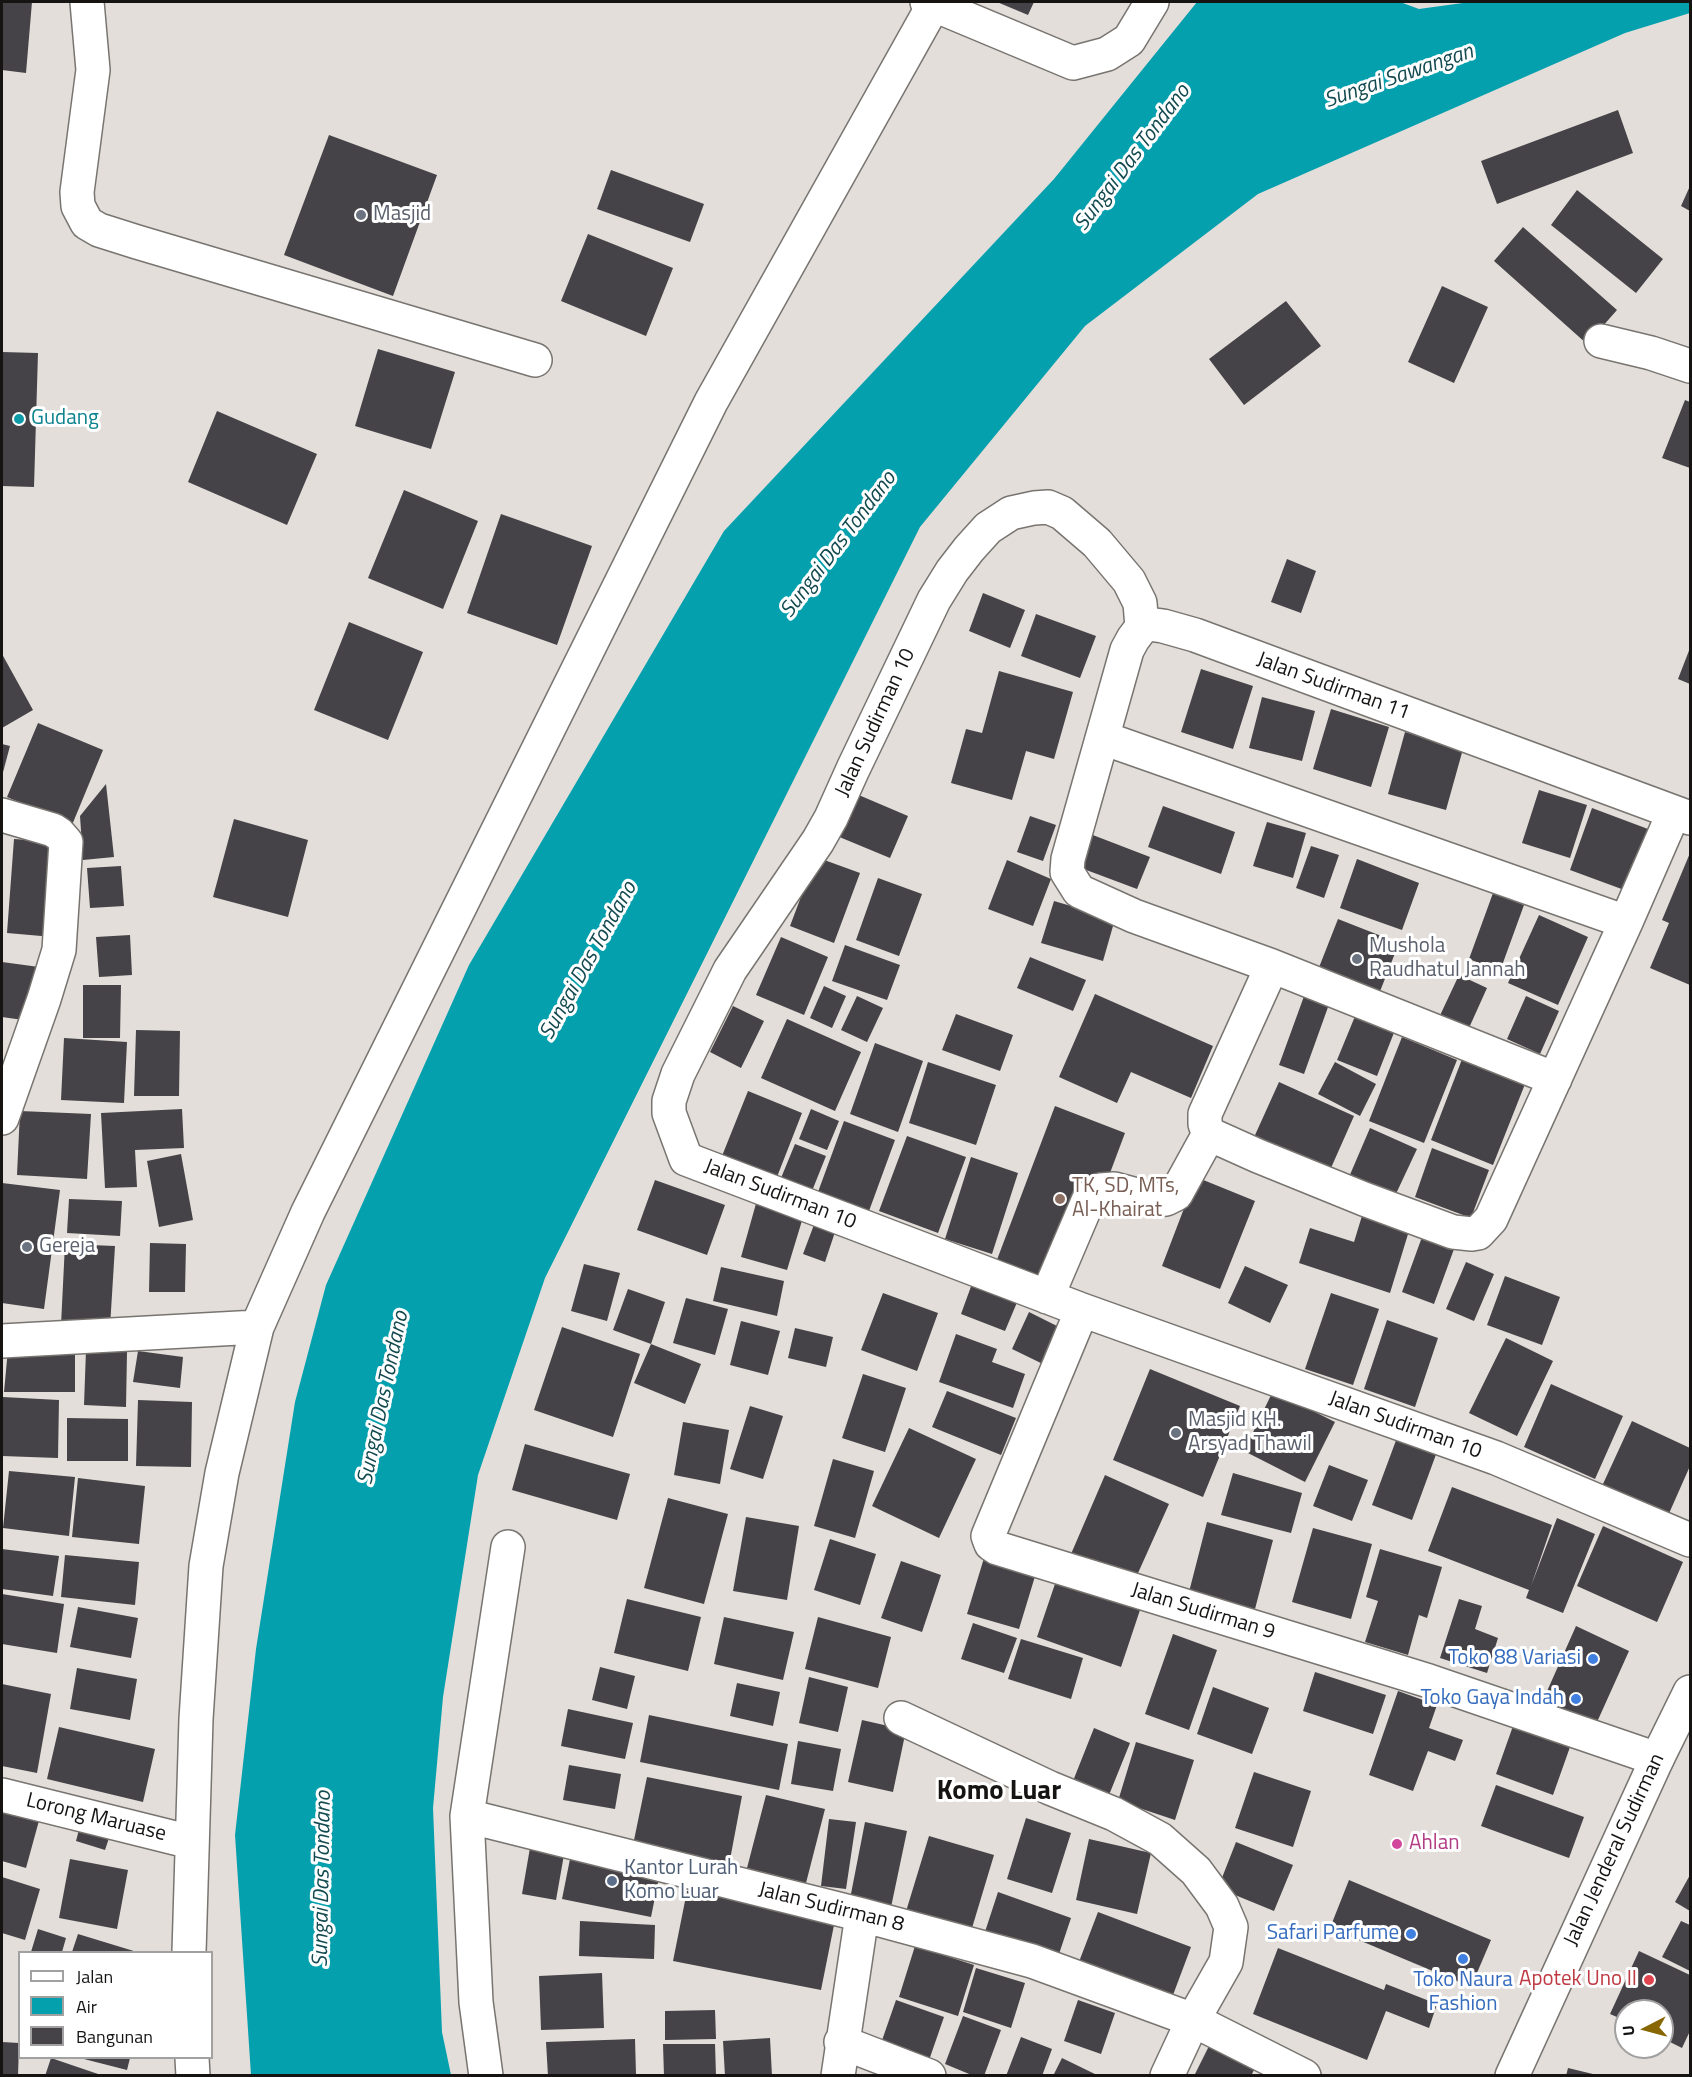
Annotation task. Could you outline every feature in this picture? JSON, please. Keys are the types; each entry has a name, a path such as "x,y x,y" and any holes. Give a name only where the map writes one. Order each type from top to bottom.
{"main road":[{"path":"87,2 93,70 78,192 78,206 87,223 99,230 137,242 535,360"},
{"path":"189,1951 191,1842 206,1566 222,1473 257,1327 308,1212 711,402 931,3 1073,63 1107,54 1129,40 1152,2"},
{"path":"1601,341 1652,353 1690,366"},
{"name":"Jalan Sudirman 10","path":"1142,627 1140,603 1129,581 1097,543 1062,513 1048,507 1034,508 1011,513 988,528 952,572 934,600 818,841 721,984 678,1074 669,1101 671,1124 686,1159 1082,1310 1496,1458 1690,1540"},
{"name":"Jalan Sudirman 11","path":"1142,627 1156,624 1195,635 1682,815"},
{"path":"1142,627 1128,650 1068,859 1067,872 1073,885 1079,891 1134,916 1272,966 1555,1079"},
{"path":"1103,738 1626,922"},
{"path":"2,815 53,830 66,842 58,950 44,999 2,1118"},
{"path":"1272,966 1205,1113 1205,1124 1209,1134 1364,1199 1453,1232 1479,1233 1491,1219 1626,922 1682,815"},
{"path":"1047,1297 1088,1201 1093,1195 1100,1190 1114,1189 1155,1200 1166,1199 1176,1194 1209,1134"},
{"name":"Jalan Sudirman 9","path":"1082,1310 988,1536 991,1544 997,1548 1429,1681 1657,1759"},
{"path":"2,1341 257,1327"},
{"path":"486,2076 476,2002 467,1816 508,1547"},
{"name":"Jalan Jenderal Sudirman","path":"1512,2076 1690,1692"},
{"path":"902,1718 1050,1788 1114,1814 1160,1839 1196,1871 1222,1906 1231,1928 1226,1962 1193,2020 1167,2076"},
{"name":"Lorong Maruase","path":"2,1795 191,1842"},
{"name":"Jalan Sudirman 8","path":"467,1816 862,1915 1032,1961 1193,2020 1304,2076"},
{"path":"838,2076 862,1915"},
{"path":"842,2042 929,2076"},
{"path":"192,2059 194,2076"}],"water":[{"path":"1197,2 1400,2 1419,9 1470,2 1690,2 1690,13 1625,33 1258,194 1085,326 920,527 545,1278 478,1475 443,1697 433,1808 442,2032 451,2075 251,2075 235,1835 256,1649 295,1402 326,1285 469,965 724,531 1054,179"}],"building":[{"path":"2,2 32,2 26,73 2,70"},
{"path":"997,2 1034,2 1028,15"},
{"path":"1618,110 1633,153 1497,204 1481,161"},
{"name":"Masjid","path":"329,135 437,175 393,296 284,255"},
{"path":"611,170 704,204 690,242 597,209"},
{"path":"1690,186 1690,211 1681,206"},
{"path":"1577,190 1663,259 1636,293 1551,225"},
{"path":"1523,227 1617,310 1587,344 1494,261"},
{"path":"588,234 673,268 646,336 561,301"},
{"path":"1442,286 1488,307 1454,383 1408,362"},
{"path":"1286,301 1321,346 1244,405 1209,359"},
{"path":"378,349 455,372 431,449 355,426"},
{"name":"Gudang","path":"2,352 38,353 34,487 2,486"},
{"path":"1685,400 1690,402 1690,468 1662,458"},
{"path":"217,411 317,454 287,525 188,482"},
{"path":"404,490 478,521 443,609 368,578"},
{"path":"501,514 592,546 557,645 467,613"},
{"path":"1287,559 1316,571 1301,613 1271,602"},
{"path":"983,593 1025,610 1010,648 969,631"},
{"path":"1036,614 1096,636 1080,678 1021,656"},
{"path":"349,622 423,652 388,740 314,710"},
{"path":"1690,648 1690,684 1678,679"},
{"path":"2,654 33,710 2,728"},
{"path":"1201,669 1253,686 1233,749 1181,732"},
{"path":"999,671 1073,692 1054,759 1026,751 1012,800 951,783 966,729 982,733"},
{"path":"1262,697 1315,711 1302,761 1249,748"},
{"path":"1331,709 1389,727 1371,787 1313,769"},
{"path":"38,723 103,750 72,825 7,797"},
{"path":"1405,732 1463,749 1446,810 1388,794"},
{"path":"2,744 10,746 2,776"},
{"path":"106,784 114,857 83,860 80,816"},
{"path":"1539,790 1587,805 1570,858 1522,843"},
{"path":"854,793 908,816 890,858 837,836"},
{"path":"1163,806 1235,832 1221,874 1148,847"},
{"path":"1592,808 1648,829 1627,891 1570,870"},
{"path":"1030,816 1056,825 1043,861 1017,852"},
{"path":"234,819 308,840 288,917 213,897"},
{"path":"1267,822 1306,833 1293,878 1253,866"},
{"path":"1085,832 1150,857 1137,889 1073,865"},
{"path":"14,839 59,842 53,937 7,933"},
{"path":"1311,846 1339,855 1324,898 1296,888"},
{"path":"1690,853 1690,985 1650,968 1669,923 1662,920"},
{"path":"816,857 860,873 834,943 790,926"},
{"path":"1357,859 1419,883 1402,930 1340,908"},
{"path":"1007,860 1051,879 1033,926 988,909"},
{"path":"121,866 124,906 90,908 87,868"},
{"path":"878,878 922,894 899,956 856,940"},
{"path":"1493,893 1524,905 1500,971 1469,959"},
{"path":"1054,901 1115,919 1103,961 1041,943"},
{"path":"1539,915 1588,937 1558,1005 1508,983"},
{"name":"Mushola Raudhatul Jannah","path":"1338,919 1399,943 1377,999 1316,975"},
{"path":"130,935 132,975 99,977 96,937"},
{"path":"781,937 828,957 804,1015 756,995"},
{"path":"845,945 900,965 887,1000 832,981"},
{"path":"1030,957 1086,980 1073,1011 1017,988"},
{"path":"2,962 39,967 30,1021 2,1017"},
{"path":"1459,975 1487,988 1464,1039 1435,1026"},
{"path":"83,985 121,985 120,1038 83,1038"},
{"path":"824,986 846,996 832,1028 810,1018"},
{"path":"1307,988 1332,996 1304,1074 1279,1065"},
{"path":"1095,994 1213,1046 1191,1098 1131,1072 1117,1103 1059,1077"},
{"path":"857,996 883,1008 867,1042 841,1030"},
{"path":"1526,996 1559,1011 1540,1054 1507,1039"},
{"path":"733,1006 764,1021 741,1068 710,1052"},
{"path":"1358,1009 1397,1025 1377,1076 1337,1060"},
{"path":"956,1014 1013,1035 1000,1071 942,1050"},
{"path":"787,1019 861,1052 835,1111 761,1078"},
{"path":"136,1030 180,1031 179,1096 134,1096"},
{"path":"1402,1037 1457,1060 1424,1143 1369,1121"},
{"path":"64,1038 127,1042 124,1103 61,1100"},
{"path":"875,1043 923,1061 898,1132 850,1114"},
{"path":"1464,1054 1527,1079 1493,1165 1431,1140"},
{"path":"928,1062 996,1085 976,1145 909,1123"},
{"path":"1335,1062 1376,1084 1360,1116 1318,1094"},
{"path":"1279,1082 1354,1116 1327,1177 1251,1144"},
{"path":"748,1091 802,1113 775,1182 720,1161"},
{"name":"TK, SD, MTs, Al-Khairat","path":"1055,1106 1125,1133 1065,1293 995,1265"},
{"path":"182,1109 184,1148 135,1150 137,1187 105,1188 101,1113"},
{"path":"811,1109 839,1121 827,1150 799,1139"},
{"path":"20,1111 91,1114 87,1179 17,1175"},
{"path":"844,1121 895,1140 869,1211 818,1192"},
{"path":"1370,1128 1417,1149 1394,1198 1349,1177"},
{"path":"907,1136 966,1157 938,1233 879,1211"},
{"path":"795,1144 826,1156 812,1191 781,1178"},
{"path":"1432,1148 1489,1170 1471,1218 1415,1197"},
{"path":"181,1154 193,1220 159,1227 147,1161"},
{"path":"971,1157 1018,1173 992,1254 945,1239"},
{"path":"1196,1177 1255,1201 1220,1289 1162,1266"},
{"path":"655,1180 725,1205 707,1255 637,1230"},
{"name":"Gereja","path":"2,1183 60,1190 44,1309 2,1303"},
{"path":"69,1199 122,1201 120,1236 67,1233"},
{"path":"757,1200 804,1214 787,1270 741,1257"},
{"path":"1365,1206 1412,1221 1390,1293 1299,1263 1310,1228 1354,1242"},
{"path":"815,1222 836,1229 825,1262 803,1254"},
{"path":"1422,1237 1454,1249 1434,1304 1402,1292"},
{"path":"150,1243 186,1244 185,1292 149,1292"},
{"path":"65,1244 115,1246 110,1327 61,1325"},
{"path":"1466,1262 1494,1274 1474,1321 1446,1309"},
{"path":"584,1264 620,1273 607,1321 571,1311"},
{"path":"1245,1266 1288,1285 1270,1323 1228,1303"},
{"path":"721,1267 784,1281 777,1316 713,1301"},
{"path":"1505,1276 1560,1297 1542,1345 1487,1325"},
{"path":"973,1281 1018,1300 1005,1331 961,1314"},
{"path":"628,1289 665,1302 651,1344 613,1330"},
{"path":"883,1293 938,1313 917,1371 861,1350"},
{"path":"1331,1293 1379,1309 1353,1385 1305,1369"},
{"path":"686,1298 728,1309 715,1355 673,1343"},
{"path":"1029,1312 1065,1330 1047,1366 1012,1349"},
{"path":"1387,1320 1438,1338 1415,1407 1364,1389"},
{"path":"741,1321 780,1331 768,1375 730,1365"},
{"path":"562,1327 640,1354 613,1437 534,1410"},
{"path":"795,1328 833,1337 826,1367 788,1358"},
{"path":"956,1334 997,1349 992,1362 1025,1374 1013,1408 939,1382"},
{"path":"1506,1338 1553,1361 1517,1436 1469,1413"},
{"path":"651,1344 701,1364 685,1404 634,1383"},
{"path":"75,1348 75,1392 4,1392 8,1349"},
{"path":"86,1350 127,1352 126,1407 84,1405"},
{"path":"138,1351 183,1357 180,1388 133,1382"},
{"name":"Masjid KH. Arsyad Thawil","path":"1150,1369 1240,1406 1203,1497 1113,1460"},
{"path":"863,1374 906,1388 885,1452 842,1438"},
{"path":"1551,1384 1623,1416 1595,1479 1524,1447"},
{"path":"947,1391 1016,1418 1001,1455 932,1427"},
{"path":"1273,1391 1335,1422 1305,1482 1244,1451"},
{"path":"3,1397 59,1400 58,1458 2,1456"},
{"path":"138,1400 192,1402 191,1467 136,1466"},
{"path":"750,1406 783,1416 763,1479 730,1469"},
{"path":"67,1418 128,1419 128,1461 67,1461"},
{"path":"1632,1421 1690,1448 1690,1466 1663,1527 1597,1497"},
{"path":"683,1422 729,1430 720,1484 674,1475"},
{"path":"909,1428 976,1459 939,1538 872,1506"},
{"path":"1398,1435 1438,1449 1412,1520 1372,1505"},
{"path":"525,1444 630,1474 617,1520 512,1490"},
{"path":"833,1459 874,1471 855,1538 814,1526"},
{"path":"1329,1465 1368,1480 1352,1521 1313,1506"},
{"path":"9,1471 75,1477 69,1536 3,1528"},
{"path":"1233,1473 1302,1493 1291,1533 1221,1515"},
{"path":"1105,1475 1169,1504 1134,1582 1071,1554"},
{"path":"78,1478 145,1486 139,1544 72,1537"},
{"path":"1452,1487 1552,1525 1531,1586 1557,1518 1595,1534 1563,1613 1526,1598 1529,1590 1428,1551"},
{"path":"668,1498 728,1514 704,1604 644,1588"},
{"path":"746,1517 799,1526 787,1600 733,1591"},
{"path":"1207,1522 1273,1540 1255,1609 1189,1592"},
{"path":"1603,1526 1683,1562 1657,1622 1577,1586"},
{"path":"1313,1528 1372,1544 1351,1619 1292,1602"},
{"path":"830,1539 876,1554 860,1605 814,1590"},
{"path":"2,1549 59,1556 53,1596 2,1589"},
{"path":"1380,1549 1442,1567 1427,1618 1419,1615 1408,1655 1365,1642 1378,1601 1366,1597"},
{"path":"65,1555 139,1562 135,1605 61,1597"},
{"path":"984,1558 1036,1573 1019,1629 967,1614"},
{"path":"901,1561 941,1575 922,1632 881,1618"},
{"path":"1057,1578 1141,1607 1121,1667 1037,1637"},
{"path":"2,1594 64,1604 57,1653 2,1644"},
{"path":"627,1599 701,1617 688,1671 614,1653"},
{"path":"1459,1599 1482,1606 1475,1629 1498,1638 1487,1673 1440,1658"},
{"path":"78,1607 138,1618 131,1658 70,1647"},
{"path":"724,1617 794,1632 783,1680 714,1664"},
{"path":"818,1617 891,1637 878,1688 805,1669"},
{"path":"973,1623 1017,1638 1004,1673 961,1659"},
{"path":"1576,1626 1629,1651 1593,1731 1540,1707"},
{"path":"1173,1634 1217,1650 1189,1730 1145,1714"},
{"path":"1021,1639 1083,1658 1071,1699 1008,1679"},
{"path":"600,1667 635,1676 627,1709 592,1700"},
{"path":"77,1668 137,1679 130,1720 70,1709"},
{"path":"1315,1672 1386,1695 1373,1734 1303,1711"},
{"path":"809,1677 848,1687 838,1732 799,1723"},
{"path":"737,1683 780,1692 773,1726 730,1716"},
{"path":"2,1684 51,1694 37,1773 2,1766"},
{"path":"1213,1687 1269,1708 1252,1754 1197,1734"},
{"path":"1398,1691 1437,1705 1429,1728 1463,1740 1455,1761 1428,1751 1413,1791 1369,1775"},
{"path":"568,1709 633,1723 625,1759 561,1746"},
{"path":"649,1715 788,1744 779,1790 640,1762"},
{"path":"862,1720 906,1730 893,1792 848,1782"},
{"path":"1513,1726 1570,1747 1553,1795 1496,1774"},
{"path":"59,1727 155,1749 143,1802 47,1779"},
{"path":"1094,1728 1130,1743 1109,1795 1073,1781"},
{"path":"798,1741 841,1749 833,1791 791,1784"},
{"path":"1136,1742 1194,1760 1175,1820 1118,1801"},
{"path":"569,1765 621,1774 615,1809 563,1800"},
{"path":"1254,1772 1311,1791 1293,1847 1235,1828"},
{"path":"647,1777 742,1796 729,1865 633,1845"},
{"path":"1496,1785 1584,1817 1569,1858 1481,1826"},
{"path":"766,1795 825,1809 806,1883 747,1868"},
{"path":"2,1806 40,1817 26,1868 2,1861"},
{"path":"1026,1818 1071,1833 1052,1893 1007,1879"},
{"path":"829,1819 856,1822 846,1889 821,1886"},
{"path":"81,1822 111,1832 105,1850 76,1841"},
{"path":"865,1822 907,1831 890,1912 849,1904"},
{"path":"929,1836 994,1855 969,1938 904,1918"},
{"path":"1089,1839 1151,1853 1137,1914 1076,1900"},
{"path":"531,1842 565,1849 556,1900 522,1894"},
{"path":"1236,1842 1293,1865 1274,1911 1218,1888"},
{"name":"Kantor Lurah Komo Luar","path":"573,1844 662,1863 651,1917 562,1899"},
{"path":"70,1859 128,1870 117,1929 59,1918"},
{"path":"1690,1875 1690,1911 1675,1902"},
{"path":"2,1877 40,1889 25,1940 2,1933"},
{"name":"Safari Parfume","path":"1349,1880 1491,1940 1471,1987 1330,1928"},
{"path":"687,1891 835,1920 821,1990 673,1961"},
{"path":"998,1892 1071,1918 1055,1966 982,1941"},
{"path":"1098,1912 1191,1947 1170,2003 1077,1967"},
{"path":"580,1921 655,1925 654,1959 579,1956"},
{"path":"1681,1921 1690,1925 1690,1971 1662,1957"},
{"path":"38,1929 66,1938 62,1951 31,1951"},
{"path":"78,1934 134,1951 72,1951"},
{"path":"915,1946 974,1965 958,2016 899,1997"},
{"path":"1278,1948 1384,1990 1386,1984 1437,2004 1429,2028 1386,2011 1367,2060 1253,2014"},
{"path":"1639,1951 1690,1975 1690,2031 1682,2048 1674,2044 1674,1999 1617,1999"},
{"path":"976,1968 1025,1983 1011,2028 963,2012"},
{"path":"602,1973 604,2028 541,2030 539,1976"},
{"path":"896,2000 944,2017 927,2066 879,2049"},
{"path":"1078,2000 1115,2013 1101,2054 1064,2041"},
{"path":"715,2010 716,2039 665,2040 665,2011"},
{"path":"963,2016 1001,2030 984,2076 974,2076 945,2064"},
{"path":"1021,2037 1052,2049 1042,2076 1006,2076"},
{"path":"770,2038 772,2076 725,2076 723,2041"},
{"path":"635,2039 636,2074 548,2076 546,2042"},
{"path":"2,2042 18,2043 18,2076 2,2076"},
{"path":"1211,2042 1256,2066 1251,2076 1194,2076"},
{"path":"663,2044 715,2044 716,2076 664,2076"},
{"path":"1062,2058 1099,2076 1053,2076"},
{"path":"51,2059 101,2075 101,2076 45,2076"},
{"path":"84,2059 130,2059 127,2070"},
{"path":"1568,2068 1597,2075 1597,2076 1566,2076"}],"place":[{"name":"Masjid","path":"361,215"},
{"name":"Gudang","path":"19,419"},
{"name":"Mushola Raudhatul Jannah","path":"1357,959"},
{"name":"TK, SD, MTs, Al-Khairat","path":"1060,1199"},
{"name":"Gereja","path":"27,1247"},
{"name":"Masjid KH. Arsyad Thawil","path":"1176,1433"},
{"name":"Toko 88 Variasi","path":"1593,1659"},
{"name":"Toko Gaya Indah","path":"1576,1699"},
{"name":"Ahlan","path":"1397,1844"},
{"name":"Kantor Lurah Komo Luar","path":"612,1881"},
{"name":"Safari Parfume","path":"1411,1934"},
{"name":"Toko Naura Fashion","path":"1463,1959"},
{"name":"Apotek Uno II","path":"1649,1980"}],"district":[{"name":"Komo Luar","path":"999,1792"}],"water label":[{"name":"Sungai Sawangan","path":"1399,77"},
{"name":"Sungai Das Tondano","path":"1133,158"},
{"name":"Sungai Das Tondano","path":"839,545"},
{"name":"Sungai Das Tondano","path":"589,961"},
{"name":"Sungai Das Tondano","path":"384,1398"},
{"name":"Sungai Das Tondano","path":"323,1879"}]}
